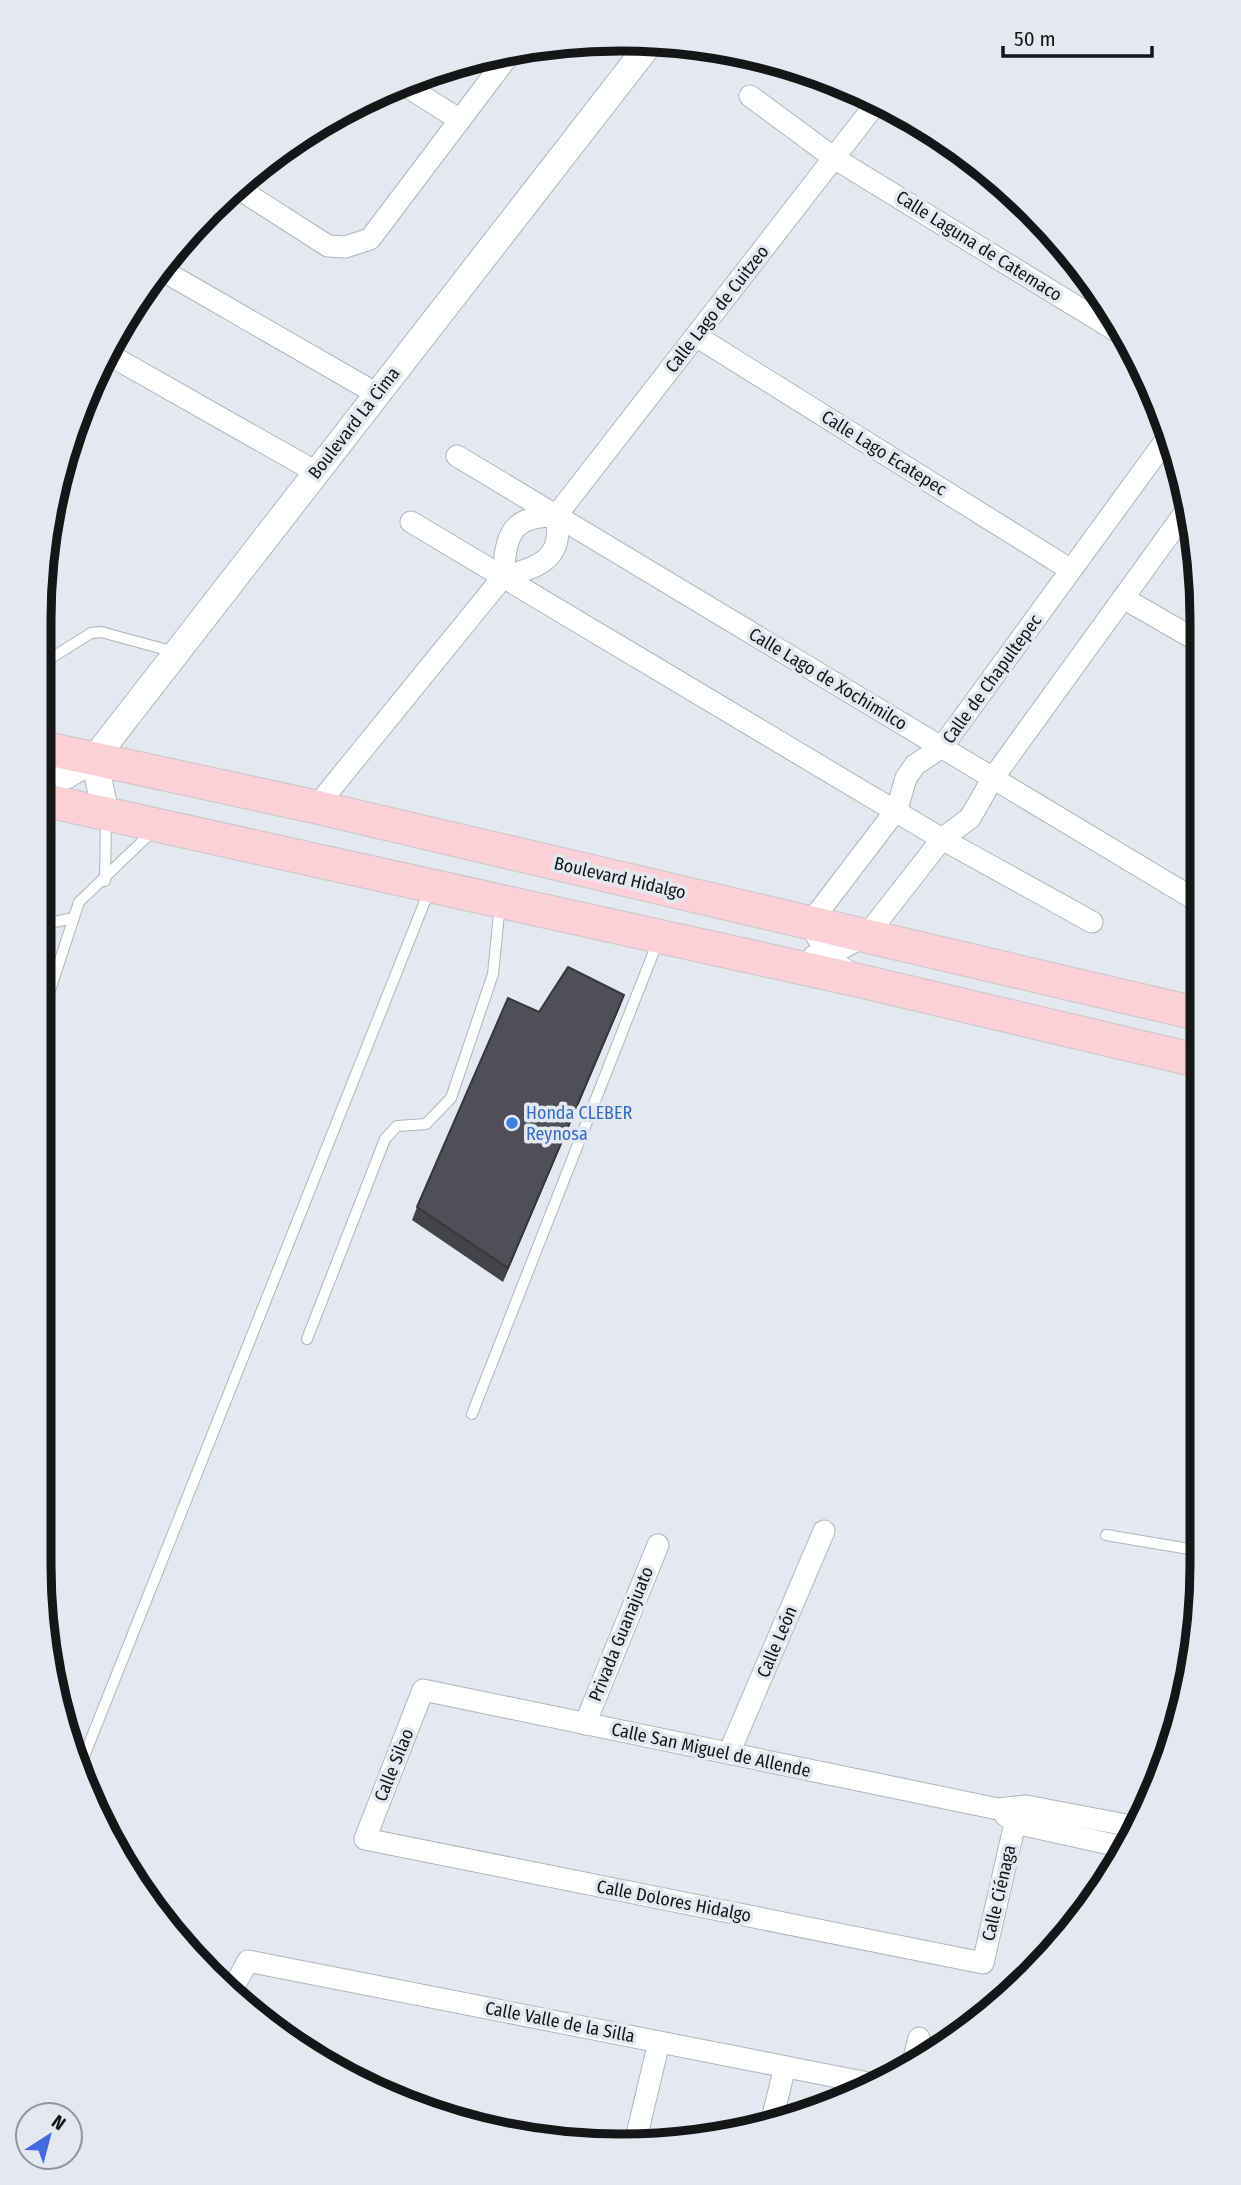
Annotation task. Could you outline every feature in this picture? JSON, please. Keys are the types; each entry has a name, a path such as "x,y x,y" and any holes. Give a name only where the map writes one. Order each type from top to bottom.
{"main road":[{"name":"Boulevard Hidalgo","path":"51,751 316,807 1190,1012"},
{"path":"51,802 861,981 1190,1059"},
{"path":"742,955 797,942 799,920"},
{"path":"861,981 852,956 867,934"}],"street":[{"name":"Boulevard La Cima","path":"94,759 644,52"},
{"path":"245,192 328,246 345,247 370,239 503,63"},
{"path":"412,90 460,120"},
{"name":"Calle Laguna de Catemaco","path":"750,96 834,158 1107,325"},
{"name":"Calle Lago de Cuitzeo","path":"556,516 871,110"},
{"path":"168,274 377,394"},
{"name":"Calle Lago Ecatepec","path":"696,336 1072,570"},
{"path":"115,358 316,472"},
{"name":"Calle de Chapultepec","path":"799,920 897,809 906,778 915,765 942,747 1162,445"},
{"name":"Calle Lago de Xochimilco","path":"457,456 1190,897"},
{"path":"316,807 503,577 532,569 547,559 557,546 559,533 556,516 534,515 512,531 505,545 503,577"},
{"path":"742,955 827,956 867,934 942,839 971,818 993,778 1181,519"},
{"path":"411,522 897,809 942,839 1092,922"},
{"path":"1123,598 1190,636"},
{"path":"94,759 106,814"},
{"path":"799,920 827,956 861,981"},
{"name":"Calle León","path":"729,1753 824,1531"},
{"name":"Privada Guanajuato","path":"585,1724 658,1545"},
{"name":"Calle San Miguel de Allende","path":"423,1690 1020,1814"},
{"name":"Calle Silao","path":"365,1839 423,1690"},
{"path":"1020,1814 1124,1830"},
{"path":"1020,1814 1116,1845"},
{"name":"Calle Ciénaga","path":"984,1963 1020,1814"},
{"name":"Calle Dolores Hidalgo","path":"365,1839 984,1963"},
{"name":"Calle Valle de la Silla","path":"235,1984 248,1961 859,2081"},
{"path":"637,2134 659,2042"},
{"path":"773,2113 785,2067"}],"lane":[{"path":"51,658 91,633 101,632 175,652"},
{"path":"105,881 106,814"},
{"path":"51,988 79,902 105,881 159,826"},
{"path":"84,1756 431,886"},
{"path":"307,1339 385,1139 397,1126 426,1124 451,1098 493,974 500,902"},
{"path":"51,923 74,918"},
{"path":"472,1414 659,937"},
{"path":"1106,1535 1190,1549"}],"building":[{"name":"Honda CLEBER Reynosa","path":"568,967 624,995 508,1268 417,1207 508,998 539,1012"}],"place":[{"name":"Honda CLEBER Reynosa","path":"512,1123"}]}
